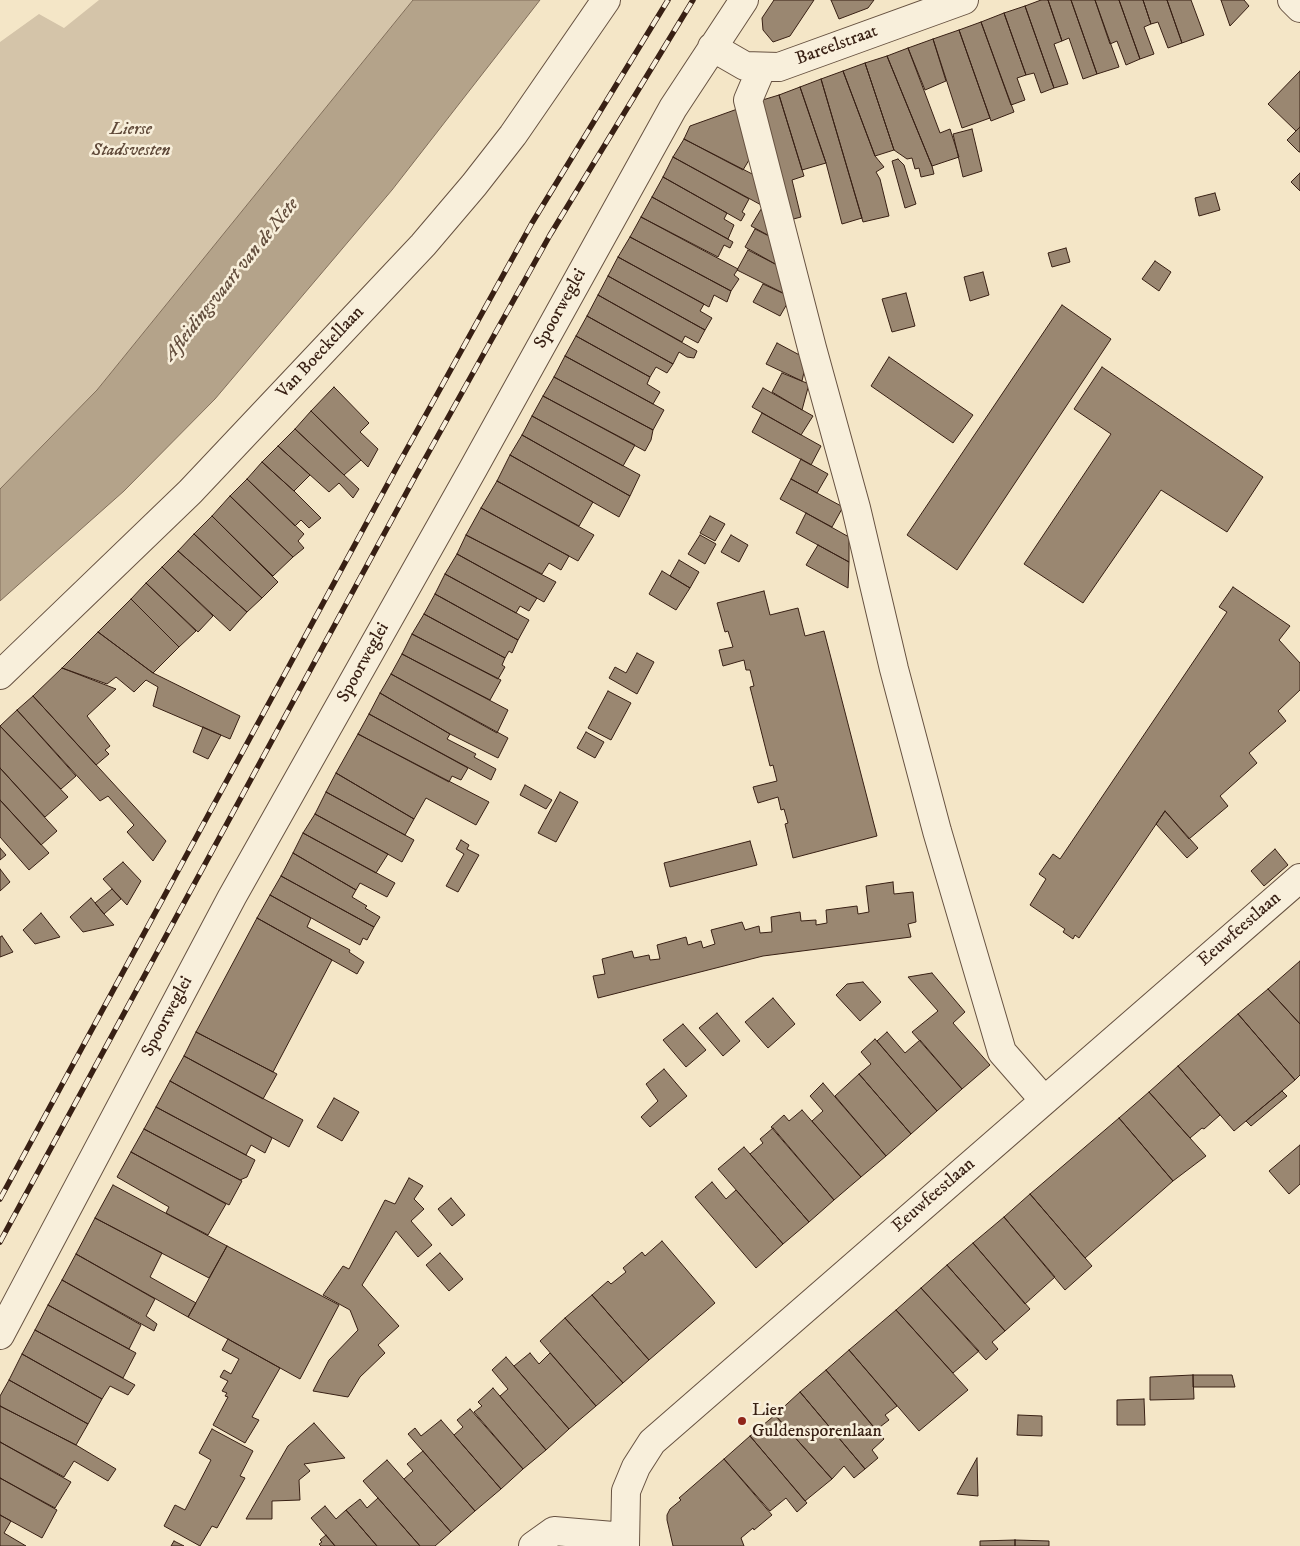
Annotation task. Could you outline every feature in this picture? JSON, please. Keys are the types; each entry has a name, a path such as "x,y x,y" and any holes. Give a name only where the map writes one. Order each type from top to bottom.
{"street":[{"name":"Van Boeckellaan","path":"0,675 190,492 423,245 513,135 606,0"},
{"name":"Spoorweglei","path":"0,1335 237,889 673,108 744,0"},
{"name":"Bareelstraat","path":"712,47 745,66 779,67 964,0"},
{"path":"1292,0 1300,8"},
{"path":"762,67 748,100 812,348 856,508 894,669 936,831 1002,1052 1044,1100"},
{"name":"Eeuwfeestlaan","path":"625,1541 626,1491 636,1466 652,1442 1300,878"},
{"path":"534,1546 554,1531 625,1541"}],"green space":[{"name":"Lierse Stadsvesten","path":"99,0 413,0 97,390 0,489 0,42 39,14 64,28"}],"water":[{"name":"Afleidingsvaart van de Nete","path":"413,0 540,0 392,190 215,399 124,491 0,601 0,489 97,390"}],"building":[{"path":"774,0 814,0 790,36 773,42 763,30 762,18"},
{"path":"831,0 874,0 868,8 839,19"},
{"path":"1041,0 1048,0 1062,41 1054,44 1068,84 1054,88 1025,6"},
{"path":"1048,0 1071,0 1097,74 1083,79 1069,38 1062,41"},
{"path":"1071,0 1095,0 1119,67 1097,74"},
{"path":"1095,0 1119,0 1140,59 1126,65 1117,41 1110,44"},
{"path":"1119,0 1143,0 1151,24 1144,27 1154,54 1140,59"},
{"path":"1143,0 1167,0 1182,43 1168,48 1158,22 1151,24"},
{"path":"1167,0 1191,0 1204,35 1182,43"},
{"path":"1221,0 1244,0 1249,6 1230,26"},
{"path":"1025,6 1054,88 1041,93 1034,73 1026,75 1004,13"},
{"path":"1004,13 1026,75 1017,78 1025,100 1011,105 981,22"},
{"path":"981,22 1014,112 991,121 959,30"},
{"path":"959,30 990,118 962,128 933,39"},
{"path":"933,39 946,81 925,90 908,48"},
{"path":"908,48 940,133 950,129 959,157 932,166 887,56"},
{"path":"887,56 934,174 921,177 919,168 915,169 912,158 907,159 894,150 865,63"},
{"path":"865,63 894,150 875,156 843,71"},
{"path":"843,71 875,156 884,167 876,172 880,179 889,216 863,222 821,79"},
{"path":"1300,71 1300,127 1296,131 1268,104"},
{"path":"821,79 862,218 842,224 826,163 800,87"},
{"path":"800,87 826,163 802,170 779,95"},
{"path":"779,95 804,176 792,180 801,217 786,221 756,102"},
{"path":"743,107 752,155 743,170 684,139 690,126"},
{"path":"1300,127 1300,152 1299,152 1287,140"},
{"path":"972,129 982,171 963,177 953,134"},
{"path":"684,139 760,178 763,206 673,157"},
{"path":"673,157 749,199 742,212 745,214 741,221 663,177"},
{"path":"898,159 904,165 916,204 905,208 892,161"},
{"path":"1300,173 1300,191 1291,182"},
{"path":"663,177 727,213 724,219 734,225 728,239 652,197"},
{"path":"1215,193 1220,210 1199,216 1195,198"},
{"path":"652,197 733,242 730,248 724,245 718,257 641,217"},
{"path":"763,206 777,240 751,226"},
{"path":"641,217 738,269 734,275 739,279 731,291 630,237"},
{"path":"755,229 777,240 777,265 745,247"},
{"path":"630,237 731,291 727,302 714,295 709,307 618,257"},
{"path":"1066,248 1070,262 1052,267 1048,253"},
{"path":"748,250 777,265 791,297 737,270"},
{"path":"618,257 704,304 700,311 712,318 705,330 608,276"},
{"path":"1155,261 1171,272 1159,291 1142,279"},
{"path":"983,272 989,295 970,301 964,277"},
{"path":"608,276 705,330 698,343 685,336 682,342 598,295"},
{"path":"763,284 791,297 780,316 753,302"},
{"path":"906,293 915,326 892,332 882,299"},
{"path":"598,295 697,351 694,358 687,357 679,352 673,364 587,316"},
{"path":"1062,305 1111,339 957,570 907,535"},
{"path":"587,316 673,364 667,373 656,367 650,377 576,336"},
{"path":"576,336 650,377 647,384 660,392 653,404 565,356"},
{"path":"777,343 807,359 802,381 766,364"},
{"path":"565,356 664,410 653,430 554,377"},
{"path":"889,357 973,415 953,443 871,386"},
{"path":"1102,367 1263,477 1227,532 1161,490 1083,603 1024,564 1111,434 1074,409"},
{"path":"782,373 809,384 802,410 772,392"},
{"path":"554,377 653,430 651,440 645,451 543,396"},
{"path":"334,387 369,423 360,432 378,449 368,467 311,411"},
{"path":"763,388 813,416 801,435 752,407"},
{"path":"543,396 635,445 623,466 532,416"},
{"path":"311,411 361,460 344,475 295,429"},
{"path":"762,413 821,446 811,465 752,432"},
{"path":"532,416 640,475 630,496 522,435"},
{"path":"295,429 359,489 353,498 339,483 329,492 278,446"},
{"path":"522,435 630,496 619,517 510,455"},
{"path":"278,446 310,475 294,491 262,462"},
{"path":"510,455 593,502 579,526 497,481"},
{"path":"801,459 828,474 817,493 791,479"},
{"path":"262,462 321,518 309,528 301,520 295,526 247,479"},
{"path":"247,479 304,534 298,541 304,548 293,557 230,496"},
{"path":"791,479 843,507 832,527 780,499"},
{"path":"497,481 594,535 578,561 481,508"},
{"path":"230,496 293,557 273,576 212,516"},
{"path":"481,508 569,556 561,570 549,563 542,574 466,535"},
{"path":"806,513 849,537 849,562 796,533"},
{"path":"212,516 278,582 262,598 194,534"},
{"path":"710,516 725,524 715,541 700,533"},
{"path":"194,534 262,598 247,612 178,551"},
{"path":"466,535 556,582 544,602 457,554"},
{"path":"700,535 716,544 705,564 688,554"},
{"path":"731,535 748,545 739,562 721,552"},
{"path":"818,545 849,562 848,588 806,565"},
{"path":"178,551 247,612 230,631 162,567"},
{"path":"457,554 537,598 529,611 520,606 516,613 445,574"},
{"path":"679,560 699,572 690,588 670,576"},
{"path":"162,567 213,616 198,632 146,583"},
{"path":"662,571 690,588 676,610 649,594"},
{"path":"445,574 529,620 518,640 435,594"},
{"path":"146,583 196,631 179,647 131,599"},
{"path":"1233,587 1290,626 1279,640 1300,663 1300,690 1278,711 1286,721 1249,753 1257,763 1220,796 1228,806 1189,839 1165,811 1079,938 1075,935 1073,939 1063,932 1065,929 1030,905 1046,879 1039,874 1053,854 1060,859 1227,612 1219,607"},
{"path":"764,591 770,615 798,608 805,636 824,631 877,836 793,858 785,824 788,823 784,809 781,810 778,797 758,803 753,787 777,781 773,765 770,766 750,687 754,686 750,670 746,670 744,660 723,666 719,650 733,647 728,631 725,632 717,603"},
{"path":"435,594 518,640 512,653 509,651 505,658 424,614"},
{"path":"131,599 179,647 153,673 98,632"},
{"path":"424,614 505,658 502,665 505,667 498,679 412,634"},
{"path":"98,632 153,673 240,716 230,739 153,706 158,687 146,680 134,692 116,677 107,684 62,668"},
{"path":"412,634 501,680 490,700 402,654"},
{"path":"637,653 654,662 637,694 609,678 615,667 626,673"},
{"path":"402,654 508,710 497,733 391,674"},
{"path":"62,668 116,689 87,716 110,746 105,750 109,754 96,765 33,696"},
{"path":"391,674 508,738 498,758 450,734 380,693"},
{"path":"608,691 631,703 611,740 588,728"},
{"path":"380,693 450,734 447,739 476,754 474,757 496,769 491,780 369,714"},
{"path":"33,696 166,841 153,861 127,832 134,825 108,796 100,801 17,710"},
{"path":"17,710 76,776 61,789 0,726"},
{"path":"369,714 468,768 461,780 452,776 449,782 358,734"},
{"path":"0,726 68,797 45,817 0,768"},
{"path":"203,727 221,735 208,759 193,752"},
{"path":"586,732 604,742 595,758 577,748"},
{"path":"358,734 489,802 476,825 426,798 414,819 336,773"},
{"path":"0,768 57,831 41,845 0,800"},
{"path":"336,773 414,819 405,835 326,792"},
{"path":"525,785 552,800 546,809 520,795"},
{"path":"326,792 414,840 402,862 315,814"},
{"path":"560,792 578,802 556,842 538,833"},
{"path":"0,800 49,853 29,870 0,837"},
{"path":"1165,811 1198,848 1187,858 1156,824"},
{"path":"315,814 388,854 376,873 303,833"},
{"path":"303,833 395,883 387,897 360,883 356,890 293,853"},
{"path":"461,840 469,845 467,849 479,855 458,892 446,886 464,854 456,849"},
{"path":"750,841 757,865 670,887 664,863"},
{"path":"0,848 6,855 0,860"},
{"path":"1275,849 1288,865 1264,886 1251,871"},
{"path":"293,853 356,890 352,897 380,917 374,927 281,876"},
{"path":"123,862 141,881 127,905 103,879"},
{"path":"0,869 10,882 0,891"},
{"path":"281,876 374,927 367,940 363,938 360,945 270,895"},
{"path":"893,882 894,894 913,892 916,922 908,924 911,937 763,956 598,998 593,976 605,974 602,959 632,951 634,958 649,955 650,960 660,959 657,945 686,937 688,945 701,941 703,948 715,944 711,930 742,922 745,930 759,926 760,933 772,932 771,917 800,912 801,921 816,920 816,925 827,923 826,910 857,906 858,914 869,912 866,886"},
{"path":"112,889 121,899 104,914 95,903"},
{"path":"270,895 311,918 307,927 350,950 349,952 364,962 357,974 257,918"},
{"path":"91,898 114,925 83,932 70,917"},
{"path":"41,913 60,937 35,944 23,930"},
{"path":"257,918 332,960 273,1072 196,1032"},
{"path":"2,936 13,952 0,957 0,937"},
{"path":"1300,961 1300,1024 1268,989"},
{"path":"932,973 965,1012 953,1023 990,1065 962,1089 912,1032 938,1011 908,977"},
{"path":"863,982 881,1002 860,1021 836,995 847,984"},
{"path":"1268,989 1300,1024 1300,1075 1295,1080 1238,1014"},
{"path":"773,998 795,1024 768,1048 745,1022"},
{"path":"717,1013 740,1041 723,1056 699,1028"},
{"path":"1238,1014 1295,1080 1234,1131 1178,1066"},
{"path":"683,1024 706,1050 686,1067 663,1040"},
{"path":"196,1032 277,1074 263,1099 184,1056"},
{"path":"887,1032 905,1053 920,1040 962,1089 937,1111 877,1041"},
{"path":"875,1039 937,1111 911,1134 859,1074 871,1064 861,1052"},
{"path":"184,1056 303,1120 289,1147 170,1081"},
{"path":"1178,1066 1220,1115 1190,1138 1149,1092"},
{"path":"664,1069 687,1096 650,1127 641,1117 658,1101 646,1084"},
{"path":"859,1074 911,1134 886,1156 835,1096"},
{"path":"170,1081 272,1138 265,1153 251,1145 246,1155 156,1107"},
{"path":"823,1083 886,1156 861,1177 812,1121 823,1111 810,1096"},
{"path":"1282,1091 1287,1096 1251,1126 1246,1121"},
{"path":"1149,1092 1206,1156 1173,1181 1119,1118"},
{"path":"334,1098 359,1112 342,1141 317,1127"},
{"path":"156,1107 255,1160 247,1177 240,1180 144,1129"},
{"path":"802,1110 861,1177 834,1200 771,1127 784,1115 789,1121"},
{"path":"1119,1118 1173,1181 1085,1258 1030,1194"},
{"path":"773,1128 834,1200 809,1222 750,1154 763,1143 760,1139"},
{"path":"144,1129 242,1181 229,1205 131,1152"},
{"path":"1300,1145 1300,1184 1289,1194 1269,1171"},
{"path":"744,1147 809,1222 783,1244 718,1169"},
{"path":"131,1152 226,1204 208,1235 166,1213 169,1207 117,1177"},
{"path":"409,1178 423,1186 414,1199 424,1209 411,1221 432,1245 418,1257 396,1231 362,1285 399,1326 378,1345 385,1353 360,1377 348,1397 313,1391 329,1360 358,1330 350,1310 323,1295 343,1266 349,1269 385,1200 395,1204"},
{"path":"712,1182 726,1199 736,1190 783,1244 756,1268 695,1197"},
{"path":"113,1185 227,1246 209,1278 95,1218"},
{"path":"1030,1194 1092,1266 1065,1290 1004,1217"},
{"path":"451,1198 465,1215 452,1226 438,1209"},
{"path":"1004,1217 1055,1277 1025,1304 973,1243"},
{"path":"95,1218 162,1253 150,1277 196,1303 188,1317 76,1254"},
{"path":"662,1241 715,1303 649,1360 592,1295 608,1281 611,1284 626,1272 623,1268 642,1252 645,1256"},
{"path":"973,1243 1030,1309 1005,1331 947,1265"},
{"path":"227,1246 339,1305 300,1379 188,1317"},
{"path":"440,1253 463,1279 449,1291 426,1265"},
{"path":"76,1254 155,1299 146,1316 157,1324 154,1331 62,1280"},
{"path":"947,1265 1005,1331 992,1342 998,1349 986,1360 921,1288"},
{"path":"62,1280 141,1325 129,1349 48,1305"},
{"path":"921,1288 979,1351 953,1373 896,1310"},
{"path":"592,1295 649,1360 623,1383 565,1318"},
{"path":"48,1305 136,1353 123,1378 35,1330"},
{"path":"896,1310 968,1390 919,1431 849,1350"},
{"path":"565,1318 623,1383 596,1406 540,1341"},
{"path":"35,1330 135,1385 128,1395 110,1386 102,1399 22,1354"},
{"path":"228,1339 280,1368 252,1417 259,1420 245,1443 213,1425 228,1397 225,1396 227,1393 222,1391 228,1381 220,1377 224,1370 231,1374 239,1359 222,1350"},
{"path":"849,1350 897,1406 885,1415 889,1420 876,1430 826,1370"},
{"path":"530,1353 539,1364 550,1353 596,1406 569,1429 514,1366"},
{"path":"22,1354 102,1399 88,1424 9,1380"},
{"path":"506,1357 569,1429 546,1450 500,1396 508,1389 492,1370"},
{"path":"826,1370 884,1439 872,1450 878,1458 865,1469 800,1392"},
{"path":"1193,1375 1232,1375 1235,1387 1193,1387"},
{"path":"1193,1375 1194,1399 1150,1400 1150,1377"},
{"path":"9,1380 88,1424 76,1445 0,1406 0,1396"},
{"path":"493,1388 546,1450 523,1469 474,1412 482,1406 478,1402"},
{"path":"800,1392 865,1469 854,1478 844,1466 832,1479 775,1415"},
{"path":"1144,1399 1145,1425 1117,1425 1117,1400"},
{"path":"0,1406 76,1445 116,1469 108,1481 74,1461 64,1477 0,1442"},
{"path":"470,1409 523,1469 501,1489 454,1435 463,1427 457,1420"},
{"path":"775,1415 832,1479 805,1501 750,1436"},
{"path":"1018,1415 1042,1416 1042,1436 1017,1435"},
{"path":"441,1420 501,1489 475,1511 408,1434 415,1428 421,1436"},
{"path":"314,1423 345,1458 304,1464 310,1471 299,1480 300,1500 272,1501 272,1519 246,1519 288,1446"},
{"path":"212,1429 253,1451 240,1476 245,1478 217,1528 212,1526 200,1546 164,1526 175,1505 185,1510 211,1460 199,1453"},
{"path":"750,1436 807,1503 797,1512 786,1498 770,1511 724,1459"},
{"path":"0,1442 71,1482 55,1508 0,1478"},
{"path":"423,1451 475,1511 451,1532 404,1479 413,1471 407,1464"},
{"path":"977,1458 978,1496 957,1494"},
{"path":"724,1459 772,1515 741,1538 744,1546 673,1546 667,1520 670,1509 681,1500 679,1498"},
{"path":"387,1460 451,1532 435,1546 420,1546 363,1481"},
{"path":"0,1478 57,1510 42,1538 0,1515"},
{"path":"378,1498 420,1546 377,1546 346,1510 360,1499 367,1508"},
{"path":"325,1506 336,1519 346,1510 377,1546 335,1546 311,1518"},
{"path":"0,1515 11,1521 4,1533 26,1546 0,1546"},
{"path":"326,1535 335,1546 321,1546 319,1544 322,1542 320,1540"},
{"path":"1015,1540 1015,1546 980,1546 980,1541"},
{"path":"1015,1540 1049,1541 1049,1546 1015,1546"},
{"path":"174,1541 184,1546 171,1546"}],"railway":[{"path":"0,1199 398,465 532,223 668,0"},
{"path":"0,1242 416,475 550,235 693,0"}],"place":[{"name":"Lier Guldensporenlaan","path":"742,1421"}]}
